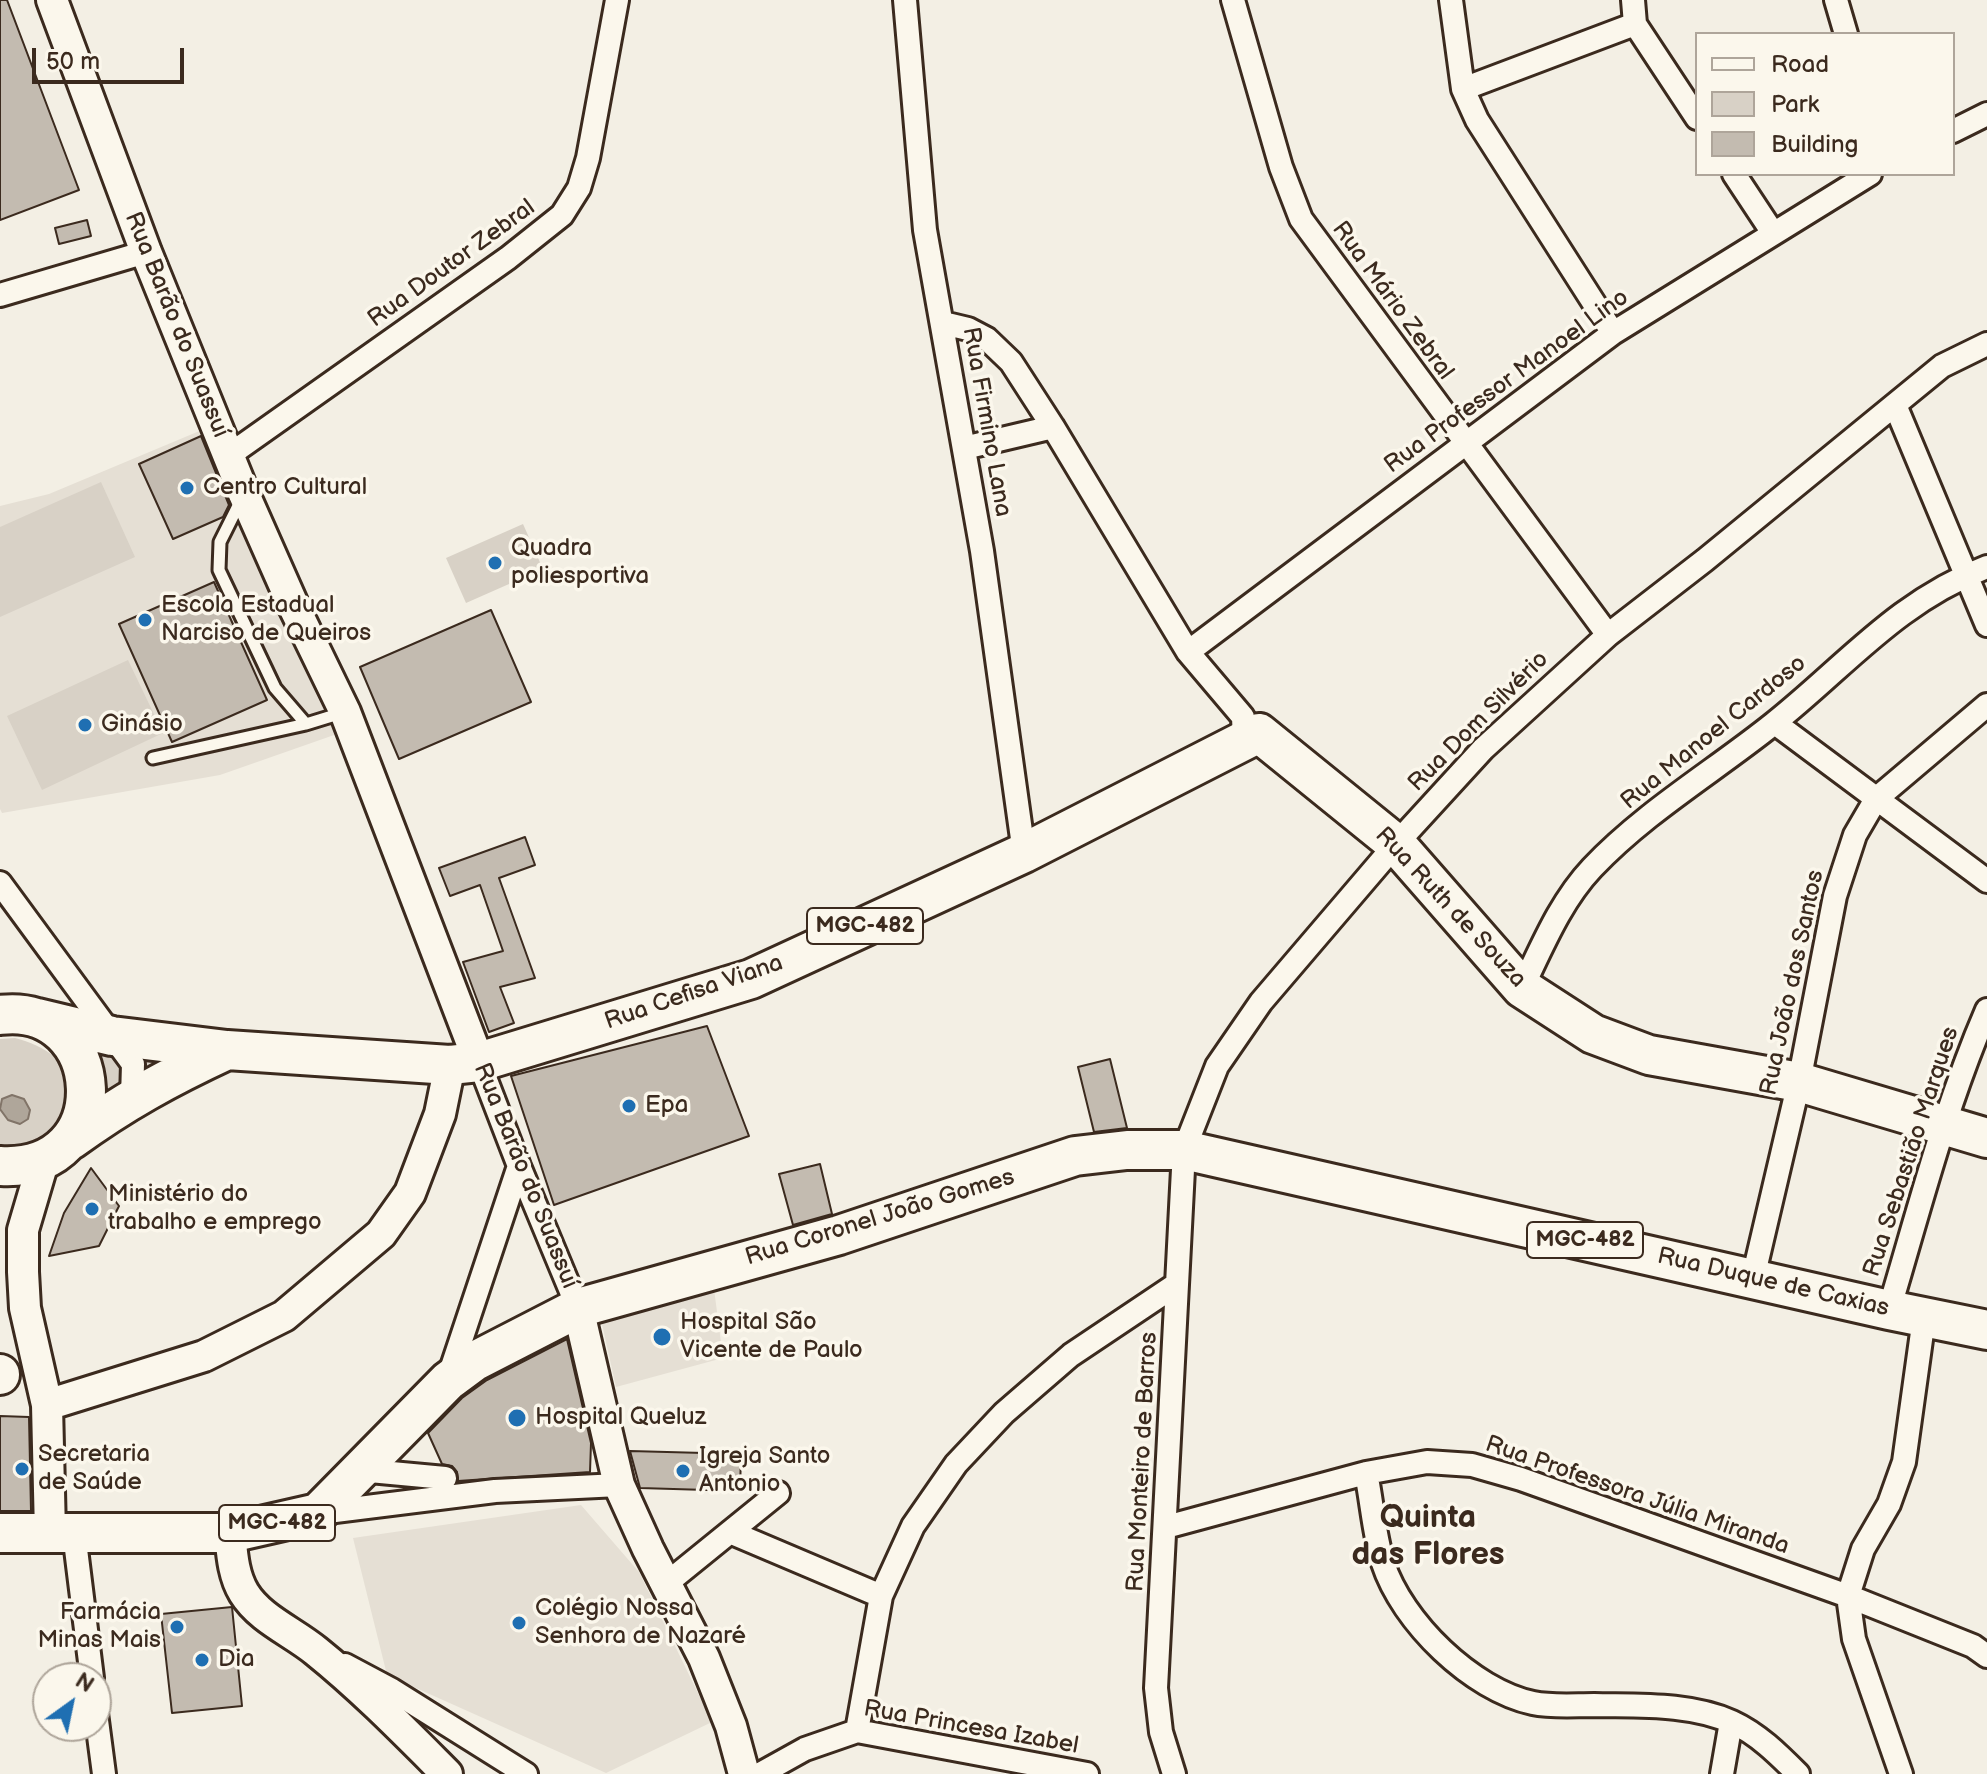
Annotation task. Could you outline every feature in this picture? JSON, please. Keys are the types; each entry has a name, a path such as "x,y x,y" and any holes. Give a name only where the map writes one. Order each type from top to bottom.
{"highway":[{"name":"Rua Cefisa Viana","path":"12,1014 112,1036 227,1050 466,1059 751,979 1024,853 1252,736"},
{"name":"Rua Ruth de Souza","path":"1252,736 1396,844 1522,988 1593,1034 1649,1055 1799,1082 1987,1138"},
{"name":"MGC-482","path":"12,1014 63,1034 81,1059 88,1089 82,1119 55,1152"},
{"path":"0,1166 23,1166 55,1152 132,1098 227,1050"},
{"name":"Rua Coronel João Gomes","path":"578,1308 839,1235 1075,1156 1127,1150 1184,1150"},
{"name":"Rua Duque de Caxias","path":"1184,1150 1987,1330"},
{"name":"MGC-482","path":"0,1533 230,1533 318,1513 448,1381 475,1361 578,1308"}],"street":[{"name":"Rua Barão do Suassuí","path":"52,0 146,252 228,456 296,611 345,712 466,1059 519,1166 578,1308"},
{"name":"Rua Doutor Zebral","path":"228,456 508,258 562,215 579,188 588,158 617,0"},
{"name":"Rua Firmino Lana","path":"905,0 925,230 982,551 1024,853"},
{"name":"Rua Mário Zebral","path":"1233,0 1281,167 1301,219 1608,635"},
{"path":"1451,0 1463,89 1477,120 1613,333"},
{"path":"1633,0 1635,24 1695,115"},
{"path":"1836,0 1845,32"},
{"path":"1463,89 1635,24"},
{"path":"1955,130 1987,114"},
{"path":"1735,176 1773,233"},
{"name":"Rua Professor Manoel Lino","path":"1188,652 1613,333 1867,176"},
{"path":"0,295 146,252"},
{"path":"943,323 968,329 987,339 1011,362 1188,652 1243,717 1252,736"},
{"name":"Rua Dom Silvério","path":"1184,1150 1217,1066 1261,1002 1396,844 1483,749 1608,635 1705,560 1942,366 1987,344"},
{"path":"1895,405 1977,571 1987,625"},
{"path":"964,448 1053,427"},
{"name":"Rua Manoel Cardoso","path":"1522,988 1564,903 1592,869 1628,834 1775,723 1892,620 1937,590 1977,571"},
{"name":"Rua João dos Santos","path":"1753,1278 1799,1082 1835,896 1855,835 1876,799 1987,705"},
{"path":"1775,723 1987,881"},
{"path":"0,883 133,1064 132,1098"},
{"name":"Rua Sebastião Marques","path":"1848,1596 1863,1549 1889,1504 1904,1462 1906,1314 1945,1125 1968,1055 1987,1010"},
{"path":"47,1405 204,1356 284,1316 381,1234 410,1193 440,1114 466,1059"},
{"name":"Rua Monteiro de Barros","path":"1174,1774 1161,1732 1156,1688 1184,1150"},
{"path":"55,1152 23,1230 25,1308 47,1405 62,1533 89,1662"},
{"path":"448,1381 519,1166"},
{"path":"857,1731 881,1596 913,1526 956,1464 1004,1413 1071,1355 1177,1284"},
{"path":"578,1308 619,1485 704,1658 731,1726 744,1774"},
{"name":"Rua Professora Júlia Miranda","path":"1166,1527 1366,1473 1427,1462 1472,1465 1521,1479 1848,1596 1973,1646 1987,1656"},
{"path":"359,1470 445,1478"},
{"path":"1366,1473 1383,1562 1397,1595 1421,1627 1475,1678 1505,1694 1535,1704 1675,1707 1731,1722 1770,1746 1798,1774"},
{"path":"318,1513 495,1491 619,1485"},
{"path":"667,1583 778,1493"},
{"path":"730,1532 881,1596"},
{"path":"230,1533 235,1574 244,1593 260,1611 315,1650 447,1774"},
{"path":"1848,1596 1854,1639 1901,1774"},
{"path":"315,1650 392,1690 526,1774"},
{"path":"1722,1774 1731,1722"},
{"name":"Rua Princesa Izabel","path":"760,1774 805,1749 857,1731 1087,1774"},
{"path":"100,1742 104,1774"}],"lane":[{"path":"244,494 220,542 219,570 275,688 306,724"},
{"path":"153,758 306,724 345,712"}],"shaded area":[{"name":"Escola Estadual Narciso de Queiros","path":"209,427 337,734 220,775 2,813 0,506 49,494"},
{"path":"12,1095 24,1099 30,1110 28,1119 20,1124 8,1120 0,1109 2,1099"},
{"name":"Hospital São Vicente de Paulo","path":"713,1281 723,1358 616,1387 600,1315"},
{"name":"Colégio Nossa Senhora de Nazaré","path":"581,1505 639,1572 712,1722 606,1773 387,1675 353,1538"}],"green space":[{"path":"101,482 135,557 0,617 0,527"},
{"name":"Quadra poliesportiva","path":"523,524 543,569 466,603 446,558"},
{"name":"Ginásio","path":"128,660 163,733 42,790 7,716"},
{"path":"15,1038 55,1057 68,1074 72,1097 56,1138 0,1156 0,1039"},
{"path":"74,1041 213,1054 85,1120"}],"building":[{"path":"0,0 7,0 79,190 0,220"},
{"path":"87,220 91,236 59,244 55,228"},
{"name":"Centro Cultural","path":"201,436 229,505 223,517 173,539 139,464"},
{"path":"214,582 267,700 172,742 119,624"},
{"path":"491,610 531,702 399,759 360,667"},
{"path":"525,837 535,865 499,878 535,978 500,987 514,1023 489,1032 463,962 503,951 480,885 450,896 439,868"},
{"name":"Epa","path":"707,1026 749,1136 554,1205 511,1076"},
{"path":"1110,1059 1127,1128 1094,1132 1078,1067"},
{"path":"820,1164 832,1214 793,1225 779,1174"},
{"name":"Ministério do trabalho e emprego","path":"91,1168 119,1206 99,1246 49,1256 64,1213"},
{"path":"567,1339 591,1443 590,1472 458,1481 457,1472 452,1466 442,1464 428,1433 462,1398 487,1380"},
{"name":"Secretaria de Saúde","path":"0,1416 29,1417 31,1511 0,1511"},
{"name":"Igreja Santo Antonio","path":"630,1451 741,1454 740,1491 640,1488"},
{"name":"Dia","path":"232,1607 242,1706 172,1713 161,1614"}],"place":[{"name":"Centro Cultural","path":"187,488"},
{"name":"Quadra poliesportiva","path":"495,563"},
{"name":"Escola Estadual Narciso de Queiros","path":"145,620"},
{"name":"Ginásio","path":"85,725"},
{"name":"Epa","path":"629,1106"},
{"name":"Ministério do trabalho e emprego","path":"92,1209"},
{"name":"Hospital São Vicente de Paulo","path":"662,1337"},
{"name":"Hospital Queluz","path":"517,1418"},
{"name":"Secretaria de Saúde","path":"22,1469"},
{"name":"Igreja Santo Antonio","path":"683,1471"},
{"name":"Colégio Nossa Senhora de Nazaré","path":"519,1623"},
{"name":"Farmácia Minas Mais","path":"177,1627"},
{"name":"Dia","path":"202,1660"}],"district":[{"name":"Quinta das Flores","path":"1428,1538"}]}
